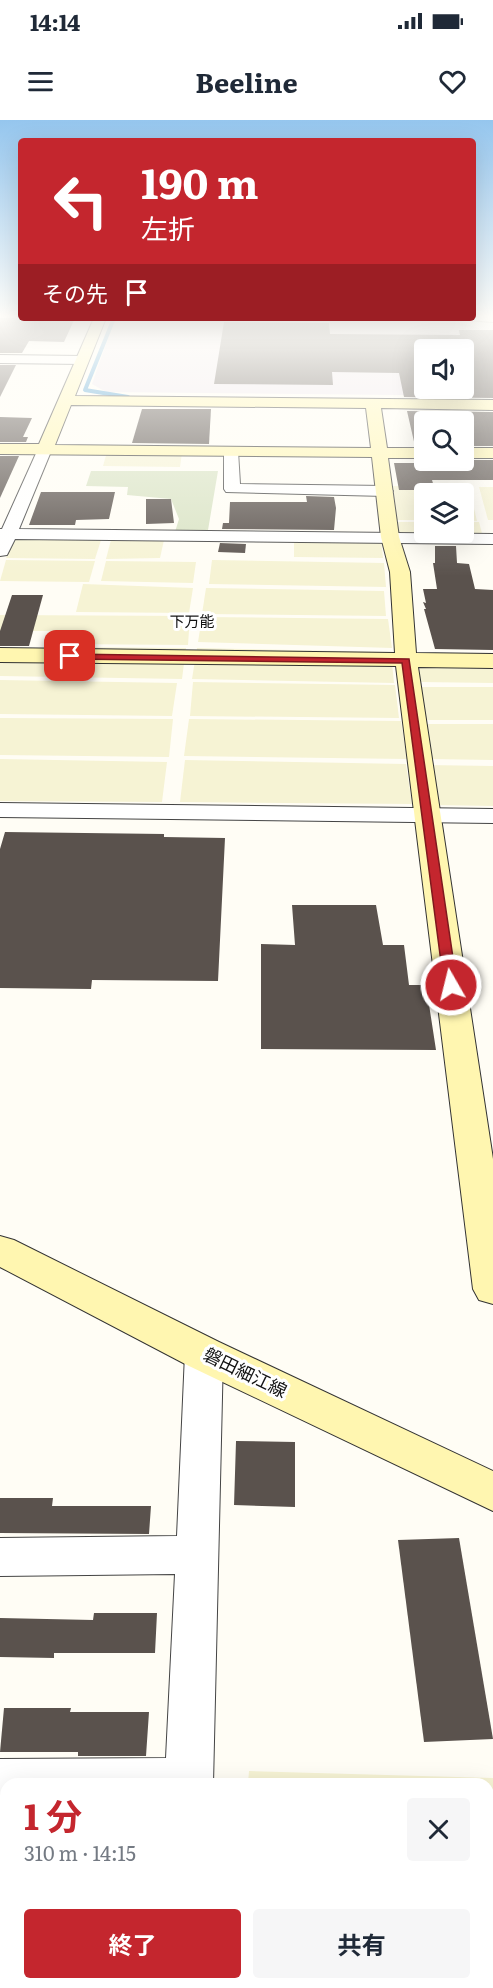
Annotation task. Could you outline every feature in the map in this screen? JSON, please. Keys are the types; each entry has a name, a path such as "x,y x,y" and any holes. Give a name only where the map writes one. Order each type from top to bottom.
{"street":[{"path":"0,554 4,534 65,401"},
{"path":"246,401 493,405"},
{"path":"373,402 390,537 400,572 406,660 427,816 483,1138 493,1289"},
{"path":"0,449 414,453"},
{"path":"231,451 232,489 385,491"},
{"path":"474,453 493,453"},
{"path":"4,534 493,539"},
{"path":"0,655 493,661"},
{"path":"0,810 493,816"},
{"name":"磐田細江線","path":"0,1250 204,1354 493,1492"},
{"path":"189,1778 204,1354"},
{"path":"0,1557 197,1555"}],"shaded area":[{"path":"107,452 182,453 180,467 103,466"},
{"path":"389,486 414,486 414,520 393,520"},
{"path":"479,487 493,487 493,520 488,520"},
{"path":"394,522 414,522 414,540 397,540"},
{"path":"474,522 479,522 484,541 474,541"},
{"path":"294,538 381,539 383,558 294,557"},
{"path":"14,539 101,540 95,559 6,558"},
{"path":"111,540 164,540 160,558 106,559"},
{"path":"6,560 95,561 89,582 0,581"},
{"path":"212,560 384,563 386,587 209,584"},
{"path":"106,561 196,562 193,583 101,581"},
{"path":"83,584 193,588 189,613 76,612"},
{"path":"206,588 384,591 386,616 202,614"},
{"path":"0,615 190,616 188,645 59,644 62,631 0,631"},
{"path":"202,617 388,619 392,648 198,642"},
{"path":"57,647 186,648 182,679 0,676 0,655 55,655"},
{"path":"197,648 391,652 394,683 192,679"},
{"path":"420,660 493,661 493,683 420,682"},
{"path":"0,680 177,683 172,716 0,714"},
{"path":"193,682 395,685 399,718 190,716"},
{"path":"420,687 493,687 493,720 425,720"},
{"path":"0,718 173,719 169,757 0,755"},
{"path":"189,719 401,721 407,759 184,756"},
{"path":"425,724 493,724 493,760 430,759"},
{"path":"0,759 167,762 162,802 0,801"},
{"path":"185,760 406,764 412,804 180,802"},
{"path":"426,765 493,766 493,806 432,805"},
{"path":"249,1771 493,1778 248,1778"}],"green space":[{"path":"91,471 218,471 207,536 174,535 179,519 171,499 127,495 128,487 86,486"}],"building":[{"path":"142,409 211,409 209,444 132,443"},
{"path":"407,411 414,411 414,442"},
{"path":"474,412 493,412 493,446 474,446"},
{"path":"0,417 32,418 23,437 28,437 26,442 0,442"},
{"path":"0,456 19,456 0,498"},
{"path":"474,460 493,460 493,480 432,480 433,483 414,483 414,490 399,490 394,463 414,463 414,471 474,471"},
{"path":"41,492 115,492 109,519 76,520 75,525 29,525"},
{"path":"306,496 334,497 336,508 334,530 222,529 223,523 229,523 230,502 307,502"},
{"path":"146,499 171,499 174,523 146,524"},
{"path":"220,543 246,544 245,553 218,552"},
{"path":"435,546 456,546 457,563 469,564 475,589 493,590 493,650 435,649 424,609 426,609 423,602 426,603 423,589 437,589 433,563 435,563"},
{"path":"12,595 43,595 29,646 0,646 0,631"},
{"path":"5,832 164,834 164,837 225,838 218,981 92,980 91,989 0,988 0,849"},
{"path":"292,905 376,905 383,945 404,945 409,985 426,985 436,1050 261,1049 261,944 295,945"},
{"path":"236,1441 295,1442 295,1507 234,1505"},
{"path":"0,1498 53,1498 52,1506 151,1506 149,1534 0,1533"},
{"path":"459,1538 493,1739 424,1742 398,1540"},
{"path":"94,1613 157,1613 155,1653 54,1653 54,1658 0,1657 0,1618 93,1620"},
{"path":"4,1708 71,1708 70,1712 149,1712 146,1756 78,1756 78,1752 0,1752"}],"district":[{"name":"下万能","path":"192,622"}],"route":[{"path":"70,656 406,660 451,985"}]}
